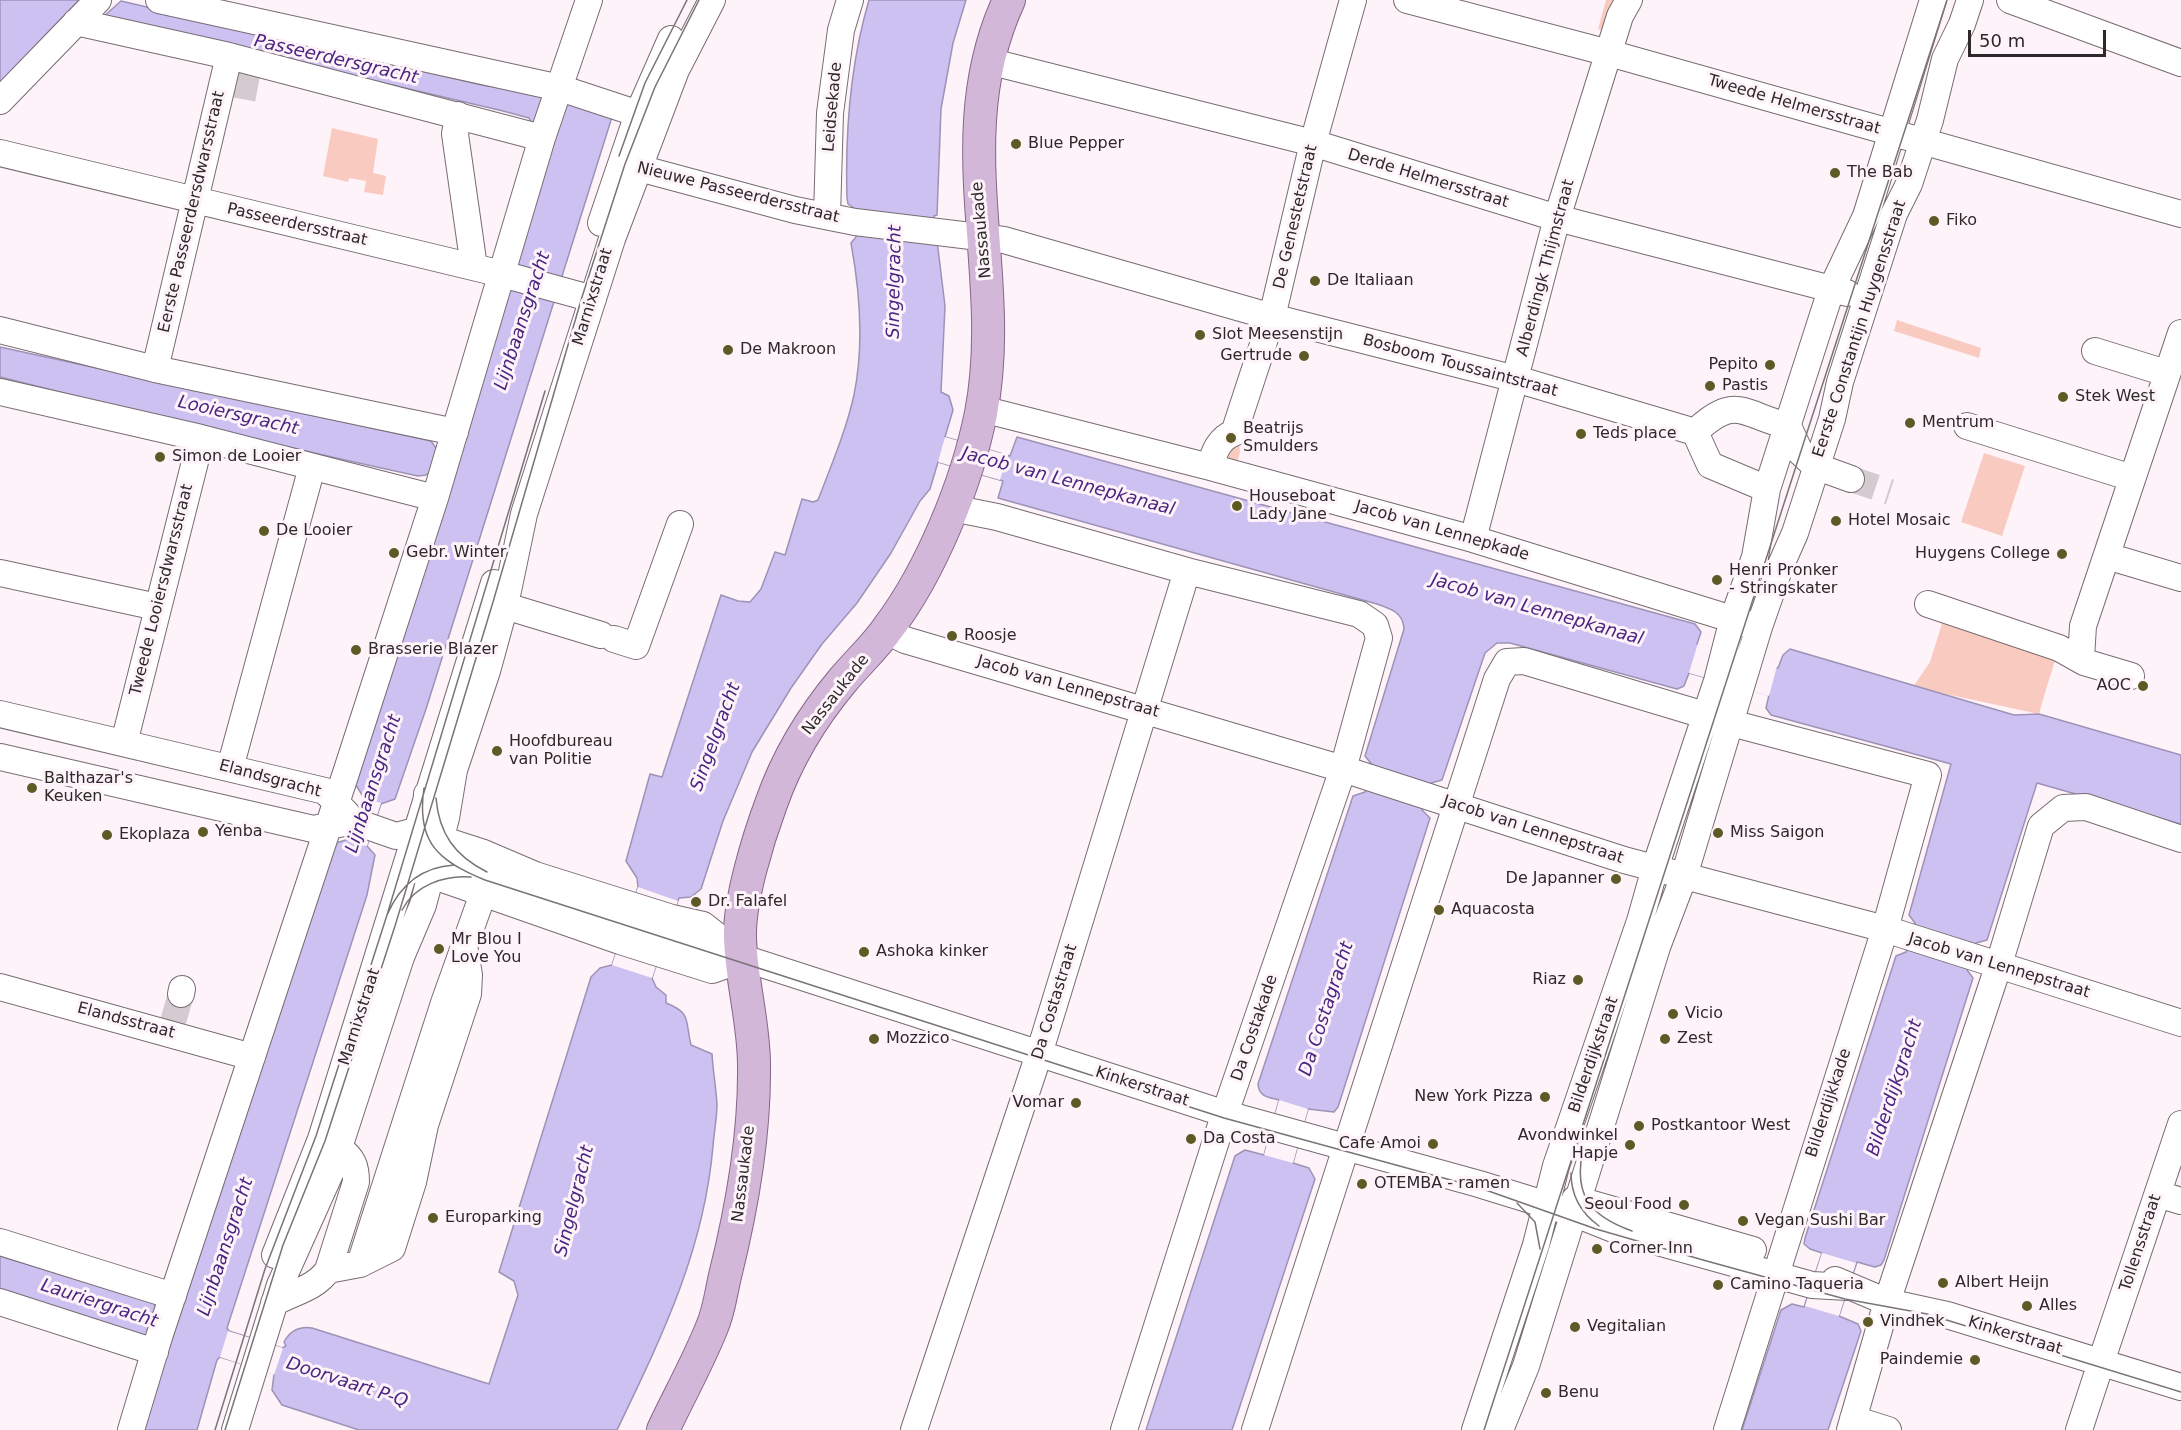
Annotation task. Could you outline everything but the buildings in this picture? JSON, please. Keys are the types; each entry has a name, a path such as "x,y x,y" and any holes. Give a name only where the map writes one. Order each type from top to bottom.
{"main road":[{"name":"Nassaukade","path":"663,1430 714,1324 736,1233 749,1149 754,1065 740,936 743,904 762,833 779,784 808,726 843,680 886,631 915,585 954,504 981,414 987,331 987,289 977,140 988,61 1009,0"}],"street":[{"path":"159,0 242,9 551,112"},
{"path":"399,833 437,491 551,112 589,0"},
{"name":"Marnixstraat","path":"399,833 426,813 427,794 492,602 512,504 577,295 648,117 667,48 693,0"},
{"name":"Marnixstraat","path":"648,117 676,70 712,0"},
{"name":"Leidsekade","path":"827,216 830,113 841,30 850,0"},
{"name":"De Genestetstraat","path":"1210,467 1218,445 1225,436 1234,433 1272,317 1313,143 1353,0"},
{"name":"Tweede Helmersstraat","path":"1407,0 1609,53 1879,131 1908,136 2181,213"},
{"name":"Alberdingk Thijmstraat","path":"1473,539 1557,218 1620,16 1629,0"},
{"name":"Eerste Constantijn Huygensstraat","path":"1729,685 1747,623 1755,557 1767,489 1788,426 1851,294 1909,184 1908,136 1933,0"},
{"name":"Eerste Constantijn Huygensstraat","path":"1908,136 1951,0"},
{"name":"Eerste Constantijn Huygensstraat","path":"1747,623 1780,567 1795,533 1809,461 1832,419 1840,382 1851,294 1866,216 1908,136 1970,0"},
{"path":"2010,0 2181,63"},
{"path":"0,101 87,12 229,56 458,116 551,112 648,117"},
{"name":"Eerste Passeerdersdwarsstraat","path":"155,369 195,201 228,82 229,56"},
{"name":"Derde Helmersstraat","path":"988,61 1313,143 1557,218 1851,294"},
{"path":"458,116 456,134 474,267"},
{"name":"Passeerdersstraat","path":"0,153 504,274 577,295"},
{"name":"Nieuwe Passeerdersstraat","path":"630,166 795,210 855,222 936,230"},
{"name":"Bosboom Toussaintstraat","path":"936,230 982,236 1272,317 1516,379 1695,432"},
{"path":"0,330 155,369 454,437"},
{"path":"2081,658 2083,627 2181,333"},
{"path":"2095,351 2166,373"},
{"path":"0,392 201,438 312,467 437,491"},
{"path":"1767,489 1710,465 1695,432 1712,416 1725,410 1738,409 1788,426 1809,461 1851,478"},
{"name":"Jacob van Lennepkade","path":"981,414 1210,467 1473,539 1747,623"},
{"path":"1967,426 2132,478"},
{"path":"1234,433 1243,452 1235,474"},
{"name":"Tweede Looiersdwarsstraat","path":"124,743 201,438"},
{"path":"230,768 312,467"},
{"path":"954,504 1187,571"},
{"path":"492,602 636,646 680,524"},
{"path":"2107,556 2181,579"},
{"name":"Da Costakade","path":"1124,1430 1226,1114 1343,769 1379,638 1375,625 1359,614 1187,571"},
{"name":"Da Costastraat","path":"914,1430 1039,1054 1187,571"},
{"path":"0,573 157,607"},
{"name":"Marnixstraat","path":"220,1430 256,1340 393,910 399,833 454,770 487,671 492,602"},
{"path":"1928,604 2081,658 2084,662 2131,676"},
{"name":"Jacob van Lennepstraat","path":"886,631 905,640 1343,769 1670,872 1893,932 1990,961 2181,1023"},
{"path":"1255,1430 1497,679 1507,662 1524,661 1713,717"},
{"name":"Bilderdijkstraat","path":"1500,1430 1526,1366 1564,1205 1640,921 1670,872 1713,717 1729,685"},
{"name":"Elandsgracht","path":"0,714 325,791 399,833 451,857 478,883"},
{"name":"Bilderdijkkade","path":"1713,717 1928,775 1893,932 1777,1266 1728,1430"},
{"name":"Elandsgracht","path":"0,758 313,829 328,826 399,833 481,852 535,875 626,922"},
{"path":"1888,1430 1852,1425 1990,961 2041,826 2063,808 2086,807 2181,839"},
{"path":"131,1430 157,1345 164,1298 245,1055 328,826"},
{"name":"Elandsgracht","path":"399,833 412,868 626,922"},
{"path":"393,910 403,896 432,874"},
{"name":"Marnixstraat","path":"256,1340 274,1303 285,1252 339,1148 401,957 423,905 432,874"},
{"path":"358,1273 450,984 465,948 478,883"},
{"path":"626,922 666,935"},
{"path":"626,922 666,935 712,970 743,959"},
{"name":"Kinkerstraat","path":"666,935 703,925 743,959 1226,1114 1564,1205 1848,1287 1887,1302 1947,1315 2098,1369 2181,1387"},
{"path":"285,1252 328,1270 358,1273 392,1248 418,1160 425,1125 468,994 469,975 465,948"},
{"name":"Elandsstraat","path":"0,987 172,1027 245,1055"},
{"name":"Tollensstraat","path":"2079,1430 2098,1369 2169,1197 2181,1124"},
{"path":"400,1142 418,1160"},
{"path":"274,1303 312,1286 321,1280 328,1270 356,1182 356,1167 350,1156 339,1148"},
{"name":"Bilderdijkstraat","path":"1474,1430 1536,1245 1564,1205"},
{"name":"Bilderdijkstraat","path":"1488,1430 1564,1205"},
{"path":"0,1242 164,1298"},
{"path":"0,1302 157,1345"},
{"name":"Marnixstraat","path":"235,1430 247,1366"}],"shaded area":[{"path":"1606,0 1621,0 1612,33 1598,29"},
{"path":"332,128 378,139 373,173 386,176 383,195 364,192 366,181 349,178 348,182 323,176"},
{"path":"1897,320 1981,348 1979,358 1894,331"},
{"path":"1239,444 1240,452 1235,471 1216,454"},
{"path":"1984,453 2025,466 2002,536 1961,522"},
{"path":"1945,614 2062,634 2039,714 1913,687 1930,662"}],"water":[{"path":"0,0 79,0 0,82"},
{"path":"869,0 966,0 953,43 941,109 937,215 934,216 945,306 941,392 949,396 953,410 945,437 1010,456 1017,437 1695,624 1701,632 1697,644 1778,668 1783,655 1790,649 2014,715 2039,714 2181,755 2181,824 2037,783 1987,940 1976,943 1967,970 1973,978 1884,1260 1881,1265 1875,1267 1857,1262 1839,1316 1858,1324 1861,1331 1828,1430 1742,1430 1781,1310 1792,1304 1804,1307 1822,1253 1804,1244 1805,1238 1896,956 1906,952 1915,923 1909,915 1951,764 1771,715 1766,708 1769,695 1689,673 1684,686 1677,689 1510,643 1497,643 1485,653 1442,780 1431,783 1422,810 1430,818 1338,1107 1334,1112 1308,1109 1293,1163 1309,1168 1315,1179 1232,1430 1146,1430 1235,1156 1245,1150 1264,1155 1279,1100 1262,1094 1258,1084 1353,796 1365,792 1373,766 1365,756 1404,629 1403,623 1395,612 1377,604 998,498 1003,481 938,462 930,489 920,501 891,553 857,603 822,644 791,688 752,752 723,821 701,889 691,897 679,898 652,978 656,987 666,995 666,1003 684,1014 691,1045 712,1054 717,1114 708,1184 691,1257 665,1327 617,1430 359,1430 282,1405 272,1390 274,1374 220,1357 217,1360 197,1430 142,1430 167,1349 147,1336 0,1291 0,1252 155,1303 155,1307 336,843 349,839 364,798 354,782 432,470 426,475 418,476 313,453 0,377 0,347 431,441 438,451 516,267 563,108 567,102 612,117 426,709 395,799 381,804 367,846 375,855 367,895 227,1328 229,1331 282,1348 286,1346 284,1342 292,1332 312,1328 489,1384 518,1295 514,1281 499,1272 591,977 600,968 612,965 638,887 637,878 626,861 650,774 662,777 721,595 738,601 750,602 761,589 775,552 785,555 802,499 813,502 818,500 851,408 859,357 860,319 851,243 856,237 854,208 848,204 847,198 848,123 857,49"},
{"name":"Passeerdersgracht","path":"121,1 482,85 543,95 536,122 531,122 529,118 503,111 103,17"}],"pier":[{"path":"945,437 1007,455 1000,480 938,462"},
{"path":"1698,643 1777,666 1769,696 1689,673"},
{"path":"364,798 381,803 367,846 349,840"},
{"path":"638,887 678,901 652,978 612,965"},
{"path":"1279,1100 1308,1109 1293,1163 1264,1155"},
{"path":"1822,1253 1856,1263 1839,1316 1805,1306"},
{"path":"228,1331 283,1348 274,1375 220,1357"}],"tunnel":[{"path":"232,84 259,89"},
{"path":"1851,479 1890,492"},
{"path":"173,1022 181,994"}],"tram line":[{"path":"619,156 645,83 687,0"},
{"path":"225,1430 283,1245 325,1141 395,926 582,297 625,164 655,87 699,0"},
{"path":"1484,1430 1947,0"},
{"path":"215,1430 265,1269 316,1136 387,915 545,391"},
{"path":"424,788 422,807 424,822 427,836 434,847 455,865 485,880 1224,1118 1480,1188 1596,1229 1703,1260 1845,1299 1927,1314 2181,1392"},
{"path":"436,798 441,822 451,842 466,859 487,872"},
{"path":"387,915 398,895 413,880 431,869 454,865"},
{"path":"402,910 414,894 431,883 451,878 471,877"},
{"path":"1583,1149 1581,1179 1588,1202 1605,1218 1632,1231"},
{"path":"1571,1173 1571,1181 1578,1203 1599,1226"},
{"path":"1517,1203 1535,1222 1540,1249"}],"place":[{"name":"Blue Pepper","path":"1016,144"},
{"name":"The Bab","path":"1835,173"},
{"name":"Fiko","path":"1934,221"},
{"name":"De Italiaan","path":"1315,281"},
{"name":"Slot Meesenstijn","path":"1200,335"},
{"name":"De Makroon","path":"728,350"},
{"name":"Gertrude","path":"1304,356"},
{"name":"Pepito","path":"1770,365"},
{"name":"Pastis","path":"1710,386"},
{"name":"Stek West","path":"2063,397"},
{"name":"Mentrum","path":"1910,423"},
{"name":"Teds place","path":"1581,434"},
{"name":"Beatrijs Smulders","path":"1231,438"},
{"name":"Simon de Looier","path":"160,457"},
{"name":"Houseboat Lady Jane","path":"1237,506"},
{"name":"Hotel Mosaic","path":"1836,521"},
{"name":"De Looier","path":"264,531"},
{"name":"Gebr. Winter","path":"394,553"},
{"name":"Huygens College","path":"2062,554"},
{"name":"Henri Pronker - Stringskater","path":"1717,580"},
{"name":"Roosje","path":"952,636"},
{"name":"Brasserie Blazer","path":"356,650"},
{"name":"AOC","path":"2143,686"},
{"name":"Hoofdbureau van Politie","path":"497,751"},
{"name":"Balthazar's Keuken","path":"32,788"},
{"name":"Yenba","path":"203,832"},
{"name":"Miss Saigon","path":"1718,833"},
{"name":"Ekoplaza","path":"107,835"},
{"name":"De Japanner","path":"1616,879"},
{"name":"Dr. Falafel","path":"696,902"},
{"name":"Aquacosta","path":"1439,910"},
{"name":"Mr Blou I Love You","path":"439,949"},
{"name":"Ashoka kinker","path":"864,952"},
{"name":"Riaz","path":"1578,980"},
{"name":"Vicio","path":"1673,1014"},
{"name":"Mozzico","path":"874,1039"},
{"name":"Zest","path":"1665,1039"},
{"name":"New York Pizza","path":"1545,1097"},
{"name":"Vomar","path":"1076,1103"},
{"name":"Postkantoor West","path":"1639,1126"},
{"name":"Da Costa","path":"1191,1139"},
{"name":"Cafe Amoi","path":"1433,1144"},
{"name":"Avondwinkel Hapje","path":"1630,1145"},
{"name":"OTEMBA - ramen","path":"1362,1184"},
{"name":"Seoul Food","path":"1684,1205"},
{"name":"Europarking","path":"433,1218"},
{"name":"Vegan Sushi Bar","path":"1743,1221"},
{"name":"Corner Inn","path":"1597,1249"},
{"name":"Albert Heijn","path":"1943,1283"},
{"name":"Camino Taqueria","path":"1718,1285"},
{"name":"Alles","path":"2027,1306"},
{"name":"Vindhek","path":"1868,1322"},
{"name":"Vegitalian","path":"1575,1327"},
{"name":"Paindemie","path":"1975,1360"},
{"name":"Benu","path":"1546,1393"}],"water label":[{"name":"Singelgracht","path":"895,282"},
{"name":"Lijnbaansgracht","path":"523,321"},
{"name":"Looiersgracht","path":"238,416"},
{"name":"Jacob van Lennepkanaal","path":"1068,482"},
{"name":"Jacob van Lennepkanaal","path":"1537,610"},
{"name":"Singelgracht","path":"716,737"},
{"name":"Lijnbaansgracht","path":"374,784"},
{"name":"Da Costagracht","path":"1327,1009"},
{"name":"Bilderdijkgracht","path":"1895,1088"},
{"name":"Singelgracht","path":"575,1201"},
{"name":"Lijnbaansgracht","path":"226,1247"},
{"name":"Lauriergracht","path":"99,1304"},
{"name":"Doorvaart P-Q","path":"347,1383"}]}
